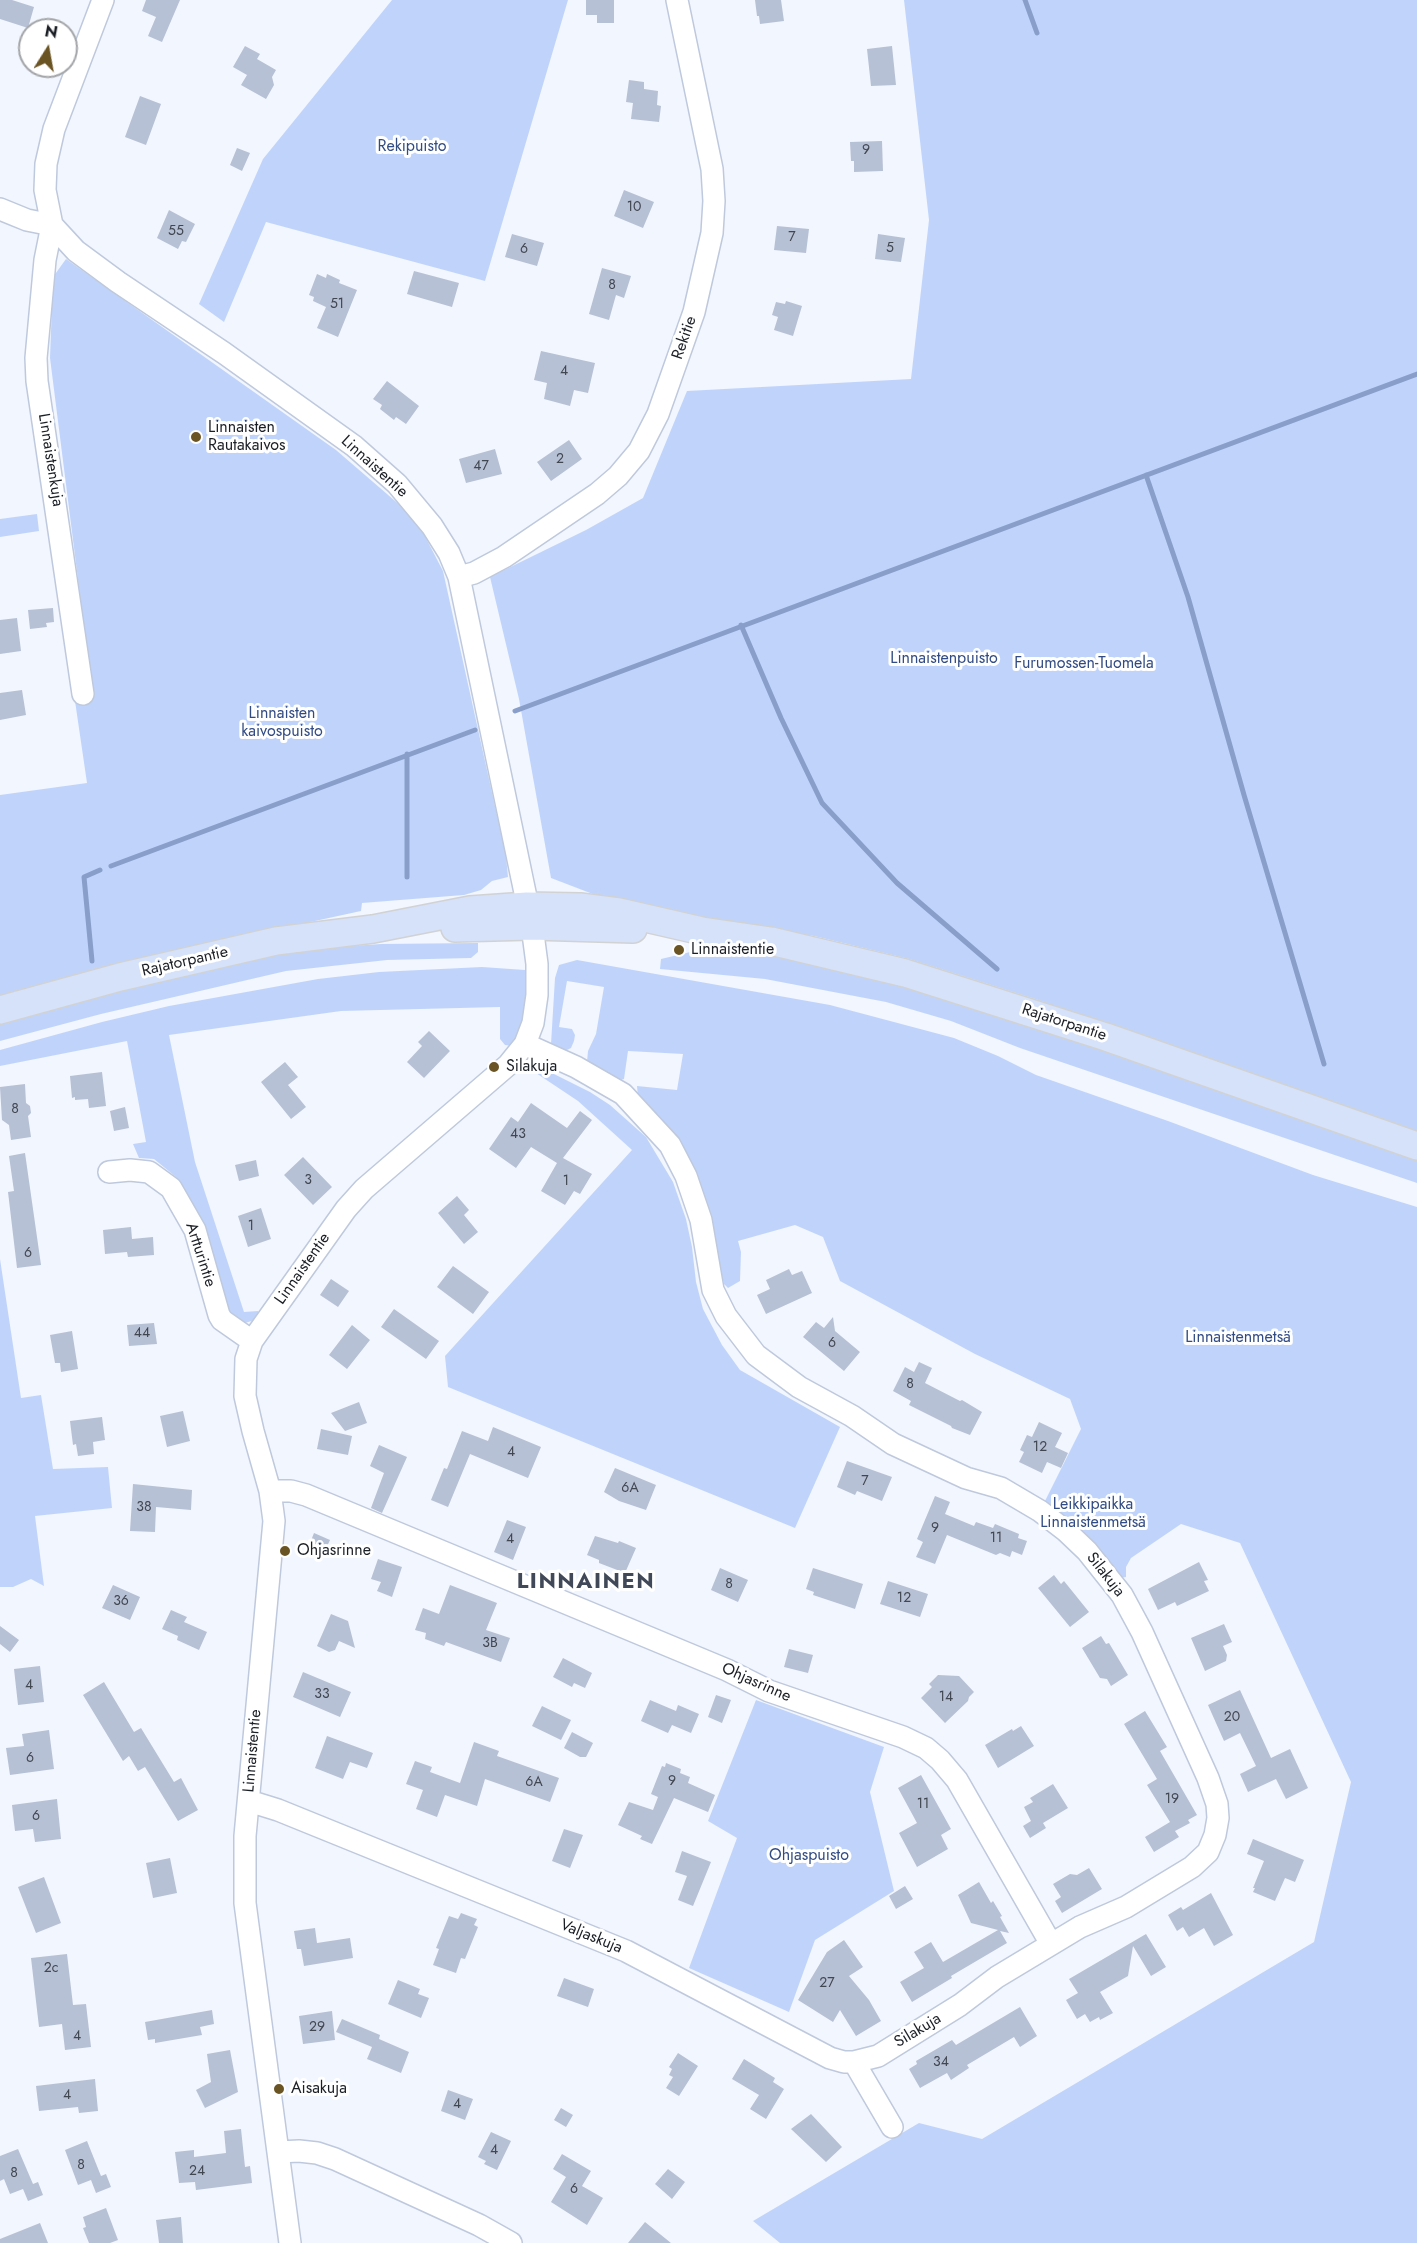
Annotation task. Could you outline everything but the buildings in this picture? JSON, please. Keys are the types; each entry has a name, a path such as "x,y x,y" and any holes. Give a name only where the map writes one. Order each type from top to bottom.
{"main road":[{"name":"Rajatorpantie","path":"0,1010 120,977 276,941 373,929 530,916 702,931 771,941 834,955 972,993 1097,1034 1417,1146"}],"street":[{"path":"0,209 27,220 52,225 45,190 46,164 54,129 104,0"},
{"name":"Rekitie","path":"459,577 474,573 504,557 597,494 618,476 639,451 658,414 694,312 712,233 714,201 712,169 677,0"},
{"name":"Linnaistentie","path":"52,225 76,251 117,282 224,353 354,446 388,476 432,526 449,553 459,577 530,916 537,964 537,995 533,1023 525,1044 508,1065 364,1189 346,1209 252,1341 246,1359 245,1396 270,1491 274,1521 249,1801 244,1868 245,1904 291,2243"},
{"name":"Linnaistenkuja","path":"52,225 45,260 36,358 83,694"},
{"name":"Silakuja","path":"525,1044 576,1067 623,1094 670,1144 686,1176 701,1220 713,1290 726,1316 756,1355 799,1387 852,1416 893,1444 966,1478 1001,1488 1040,1511 1088,1551 1122,1594 1142,1632 1208,1778 1217,1804 1218,1818 1215,1835 1208,1852 1192,1867 1126,1906 1080,1927 997,1977 960,2006 878,2056 854,2062"},
{"name":"Artturintie","path":"109,1172 130,1170 149,1172 171,1188 195,1230 219,1315 222,1320 252,1341"},
{"name":"Ohjasrinne","path":"270,1491 291,1491 306,1495 727,1670 769,1691 903,1737 926,1748 957,1780 1052,1944"},
{"name":"Valjaskuja","path":"249,1801 278,1810 626,1951 830,2058 854,2062"},
{"path":"854,2062 892,2127"},
{"path":"279,2151 317,2153 335,2159 479,2225 511,2243"}],"green space":[{"name":"Rekipuisto","path":"392,0 568,0 485,281 266,222 224,322 199,304 263,159"},
{"name":"Furumossen-Tuomela","path":"904,0 1417,0 1417,1131 1038,1000 909,959 814,936 717,921 598,896 551,878 519,699 490,577 586,530 643,498 687,391 911,379 929,220"},
{"name":"Linnaisten kaivospuisto","path":"66,259 336,450 416,519 443,571 506,856 508,877 492,881 481,890 464,895 362,903 361,911 255,934 0,996 0,795 87,783 75,701 93,698 50,358 53,277"},
{"path":"37,514 39,531 0,537 0,519"},
{"path":"478,943 478,952 471,958 387,960 286,971 101,1014 0,1041 0,1021 276,951 381,944"},
{"path":"707,948 739,948 812,961 894,981 1019,1019 1417,1158 1417,1183 1020,1048 951,1021 886,1002 765,979 660,969 661,959"},
{"name":"Linnaistenmetsä","path":"577,960 830,1005 954,1038 1036,1075 1313,1175 1417,1207 1417,2243 780,2243 753,2221 919,2123 982,2139 1314,1942 1351,1782 1240,1543 1181,1524 1131,1558 1126,1567 1126,1577 1119,1578 1042,1507 1081,1429 1070,1399 975,1354 840,1281 823,1237 795,1225 738,1241 741,1252 740,1281 728,1288 724,1284 715,1246 638,1098 637,1086 677,1090 683,1054 628,1051 624,1079 617,1081 587,1062 588,1051 596,1034 604,987 567,981 559,1027 572,1029 575,1035 574,1041 571,1048 565,1051 551,1044 555,978 559,965"},
{"path":"482,967 525,970 529,991 526,1017 513,1046 505,1045 500,1039 500,1007 341,1011 169,1035 195,1162 244,1312 258,1311 258,1319 245,1323 224,1315 182,1187 176,1177 154,1159 139,1158 133,1144 146,1142 127,1041 0,1066 0,1050 169,1006 318,979 379,972"},
{"path":"540,1067 590,1092 610,1105 646,1137 673,1182 686,1219 696,1282 703,1309 722,1345 740,1370 840,1427 795,1528 448,1387 445,1356 632,1150 578,1101 536,1073"},
{"path":"0,1259 21,1398 41,1395 53,1469 108,1467 112,1508 35,1516 44,1586 31,1579 13,1587 0,1587"},
{"name":"Ohjaspuisto","path":"756,1700 884,1747 870,1792 894,1891 815,1940 789,2012 689,1968 737,1838 708,1821"}],"waterway":[{"path":"1025,0 1037,33"},
{"path":"515,711 1417,374"},
{"path":"1146,475 1188,597 1324,1064"},
{"path":"741,625 781,718 822,803 897,883 997,969"},
{"path":"111,866 475,730"},
{"path":"407,754 407,877"},
{"path":"92,961 84,877 100,870"}],"place":[{"name":"Linnaisten Rautakaivos","path":"196,437"},
{"name":"Linnaistentie","path":"679,950"},
{"name":"Silakuja","path":"494,1067"},
{"name":"Ohjasrinne","path":"285,1551"},
{"name":"Aisakuja","path":"279,2089"}],"district":[{"name":"LINNAINEN","path":"586,1583"}],"park label":[{"name":"Linnaistenpuisto","path":"944,659"},
{"name":"Leikkipaikka Linnaistenmetsä","path":"1093,1514"}]}
